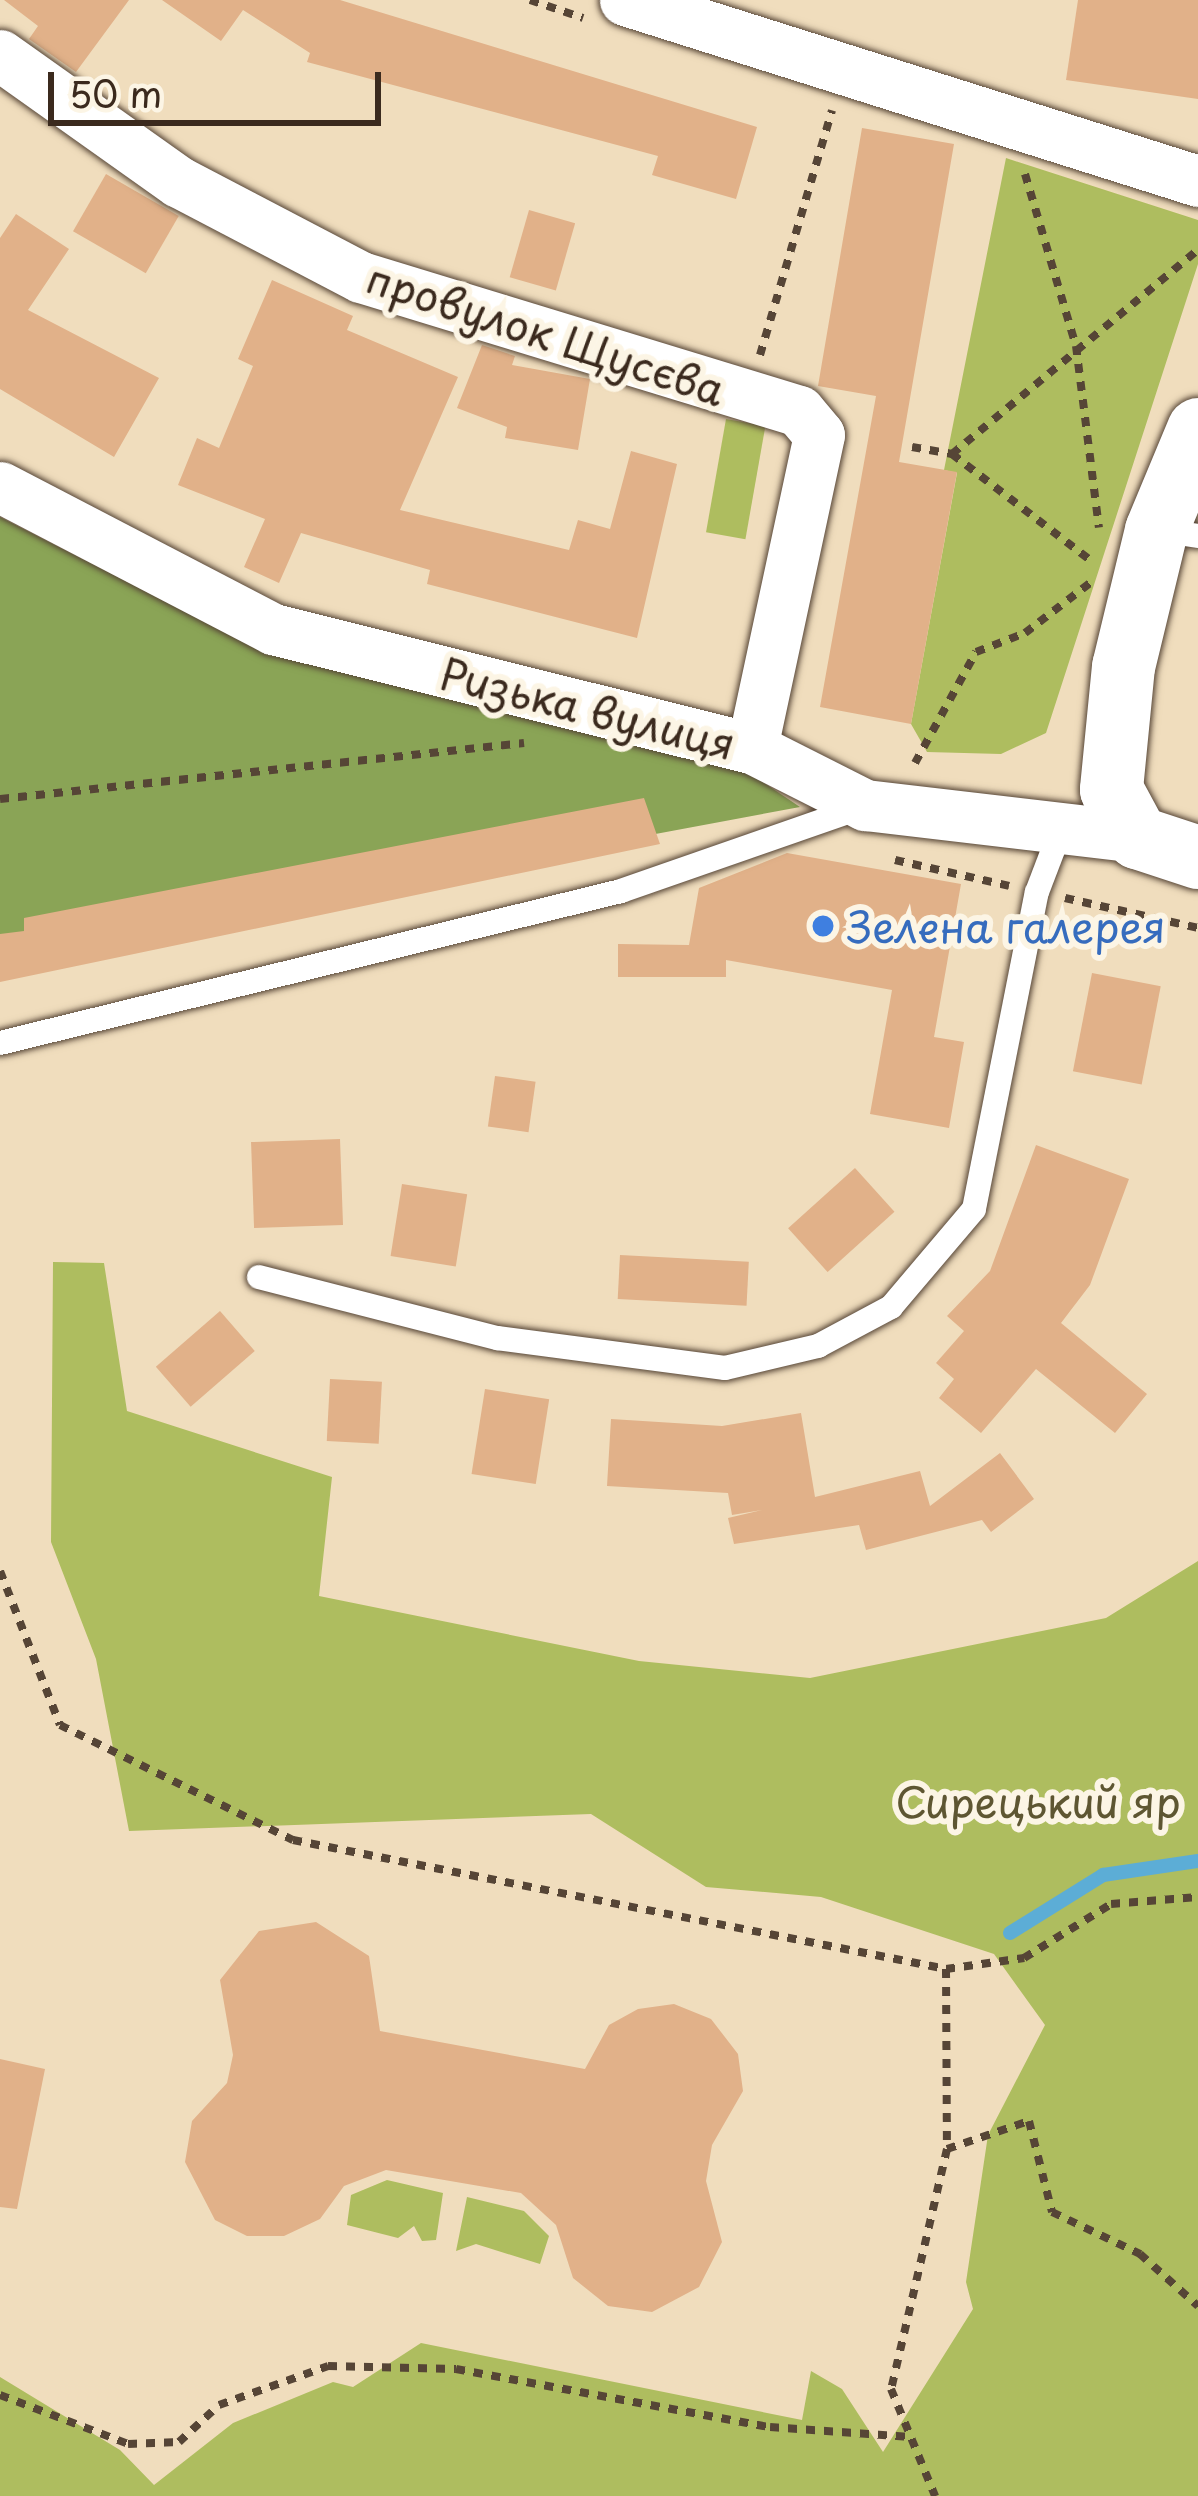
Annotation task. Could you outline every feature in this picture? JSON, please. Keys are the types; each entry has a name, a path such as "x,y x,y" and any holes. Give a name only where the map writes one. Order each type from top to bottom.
{"street":[{"path":"625,0 716,14 1198,181"},
{"name":"провулок Щусєва","path":"0,55 179,182 361,277 799,411 819,435 752,748"},
{"path":"1137,837 1111,789 1123,666 1177,533 1198,429"},
{"name":"Ризька вулиця","path":"0,487 273,629 752,748 865,805 1137,837 1198,857"}],"lane":[{"path":"0,1043 621,891 865,805"},
{"path":"259,1276 496,1338 725,1368 818,1346 891,1307 974,1210 1037,892 1061,829"}],"path":[{"path":"747,396 836,97"},
{"path":"1020,157 1076,346 1105,571"},
{"path":"952,454 1076,346 1198,250"},
{"path":"912,448 952,454 1105,571"},
{"path":"910,772 976,652 1025,633 1105,571"},
{"path":"0,799 547,741"},
{"path":"1037,892 1198,928"},
{"path":"0,1571 60,1725 292,1840 946,1969 1024,1958 1111,1904 1198,1897"},
{"path":"935,2496 891,2389 946,2149 946,1969"},
{"path":"946,2149 1029,2121 1052,2212 1140,2254 1198,2306"},
{"path":"0,2396 128,2444 179,2441 220,2405 328,2366 456,2369 770,2427 911,2437"}],"green space":[{"path":"1006,158 1198,220 1198,264 1046,733 1001,754 927,752 911,724 957,473 944,470"},
{"path":"726,419 765,426 745,539 706,532"},
{"path":"0,517 251,645 733,762 800,807 0,956"},
{"name":"Сирецький яр","path":"53,1262 104,1263 127,1411 332,1477 319,1596 639,1661 810,1678 1106,1618 1198,1561 1198,2496 0,2496 0,2377 120,2450 154,2485 233,2423 333,2382 353,2387 421,2343 802,2420 811,2371 842,2389 883,2452 973,2309 966,2282 988,2135 1045,2025 994,1954 821,1897 706,1887 591,1814 129,1831 96,1659 51,1542"},
{"path":"387,2180 443,2193 436,2240 422,2241 414,2226 398,2238 347,2225 351,2195"},
{"path":"467,2197 524,2211 549,2236 540,2264 476,2244 456,2251"}],"building":[{"path":"4,0 129,0 76,72 29,39 38,26"},
{"path":"162,0 340,0 757,127 736,199 652,175 658,156 307,62 310,53 243,10 221,41"},
{"path":"1078,0 1198,0 1198,99 1066,80"},
{"path":"862,128 954,144 899,462 957,472 911,724 820,707 876,396 818,386"},
{"path":"106,174 179,216 146,273 73,231"},
{"path":"529,210 575,223 556,291 510,277"},
{"path":"16,214 69,249 28,310 159,378 114,457 0,389 0,238"},
{"path":"272,280 353,316 347,330 458,377 400,510 569,550 578,520 610,529 631,451 677,464 637,638 427,584 430,570 301,533 279,583 244,567 265,519 178,485 197,438 219,448 253,366 238,359"},
{"path":"482,345 515,356 512,365 590,379 578,450 505,438 507,427 457,408"},
{"path":"644,798 660,844 0,982 0,934 24,931 24,918"},
{"name":"Зелена галерея","path":"787,853 961,884 934,1037 964,1042 949,1128 870,1114 892,990 726,960 726,977 618,977 618,944 689,945 699,888"},
{"path":"1092,973 1161,986 1142,1085 1073,1071"},
{"path":"495,1076 536,1082 529,1132 488,1127"},
{"path":"340,1139 343,1225 254,1228 251,1142"},
{"path":"1036,1145 1129,1179 1090,1285 1061,1323 1147,1394 1115,1433 1036,1369 981,1433 939,1398 954,1379 936,1363 964,1331 947,1316 990,1271"},
{"path":"855,1168 894,1212 828,1272 788,1228"},
{"path":"402,1184 467,1194 456,1266 391,1256"},
{"path":"620,1255 749,1262 747,1306 618,1299"},
{"path":"220,1311 255,1351 191,1407 156,1367"},
{"path":"330,1379 382,1382 379,1444 327,1441"},
{"path":"485,1389 549,1399 536,1484 472,1474"},
{"path":"801,1413 815,1497 920,1471 930,1506 1000,1453 1034,1499 991,1532 982,1520 866,1550 859,1525 734,1544 728,1518 762,1510 732,1515 728,1493 607,1486 611,1419 722,1426"},
{"path":"316,1922 369,1956 380,2031 585,2069 609,2025 638,2009 674,2004 711,2019 738,2054 743,2091 712,2145 706,2181 722,2242 699,2287 652,2312 608,2306 573,2278 556,2225 521,2193 386,2170 344,2186 320,2219 284,2236 247,2236 215,2220 185,2162 192,2121 227,2083 233,2055 220,1980 259,1931"},
{"path":"0,2059 45,2069 17,2209 0,2207"}],"waterway":[{"path":"1010,1933 1103,1875 1198,1861"}],"place":[{"name":"Зелена галерея","path":"823,926"}]}
